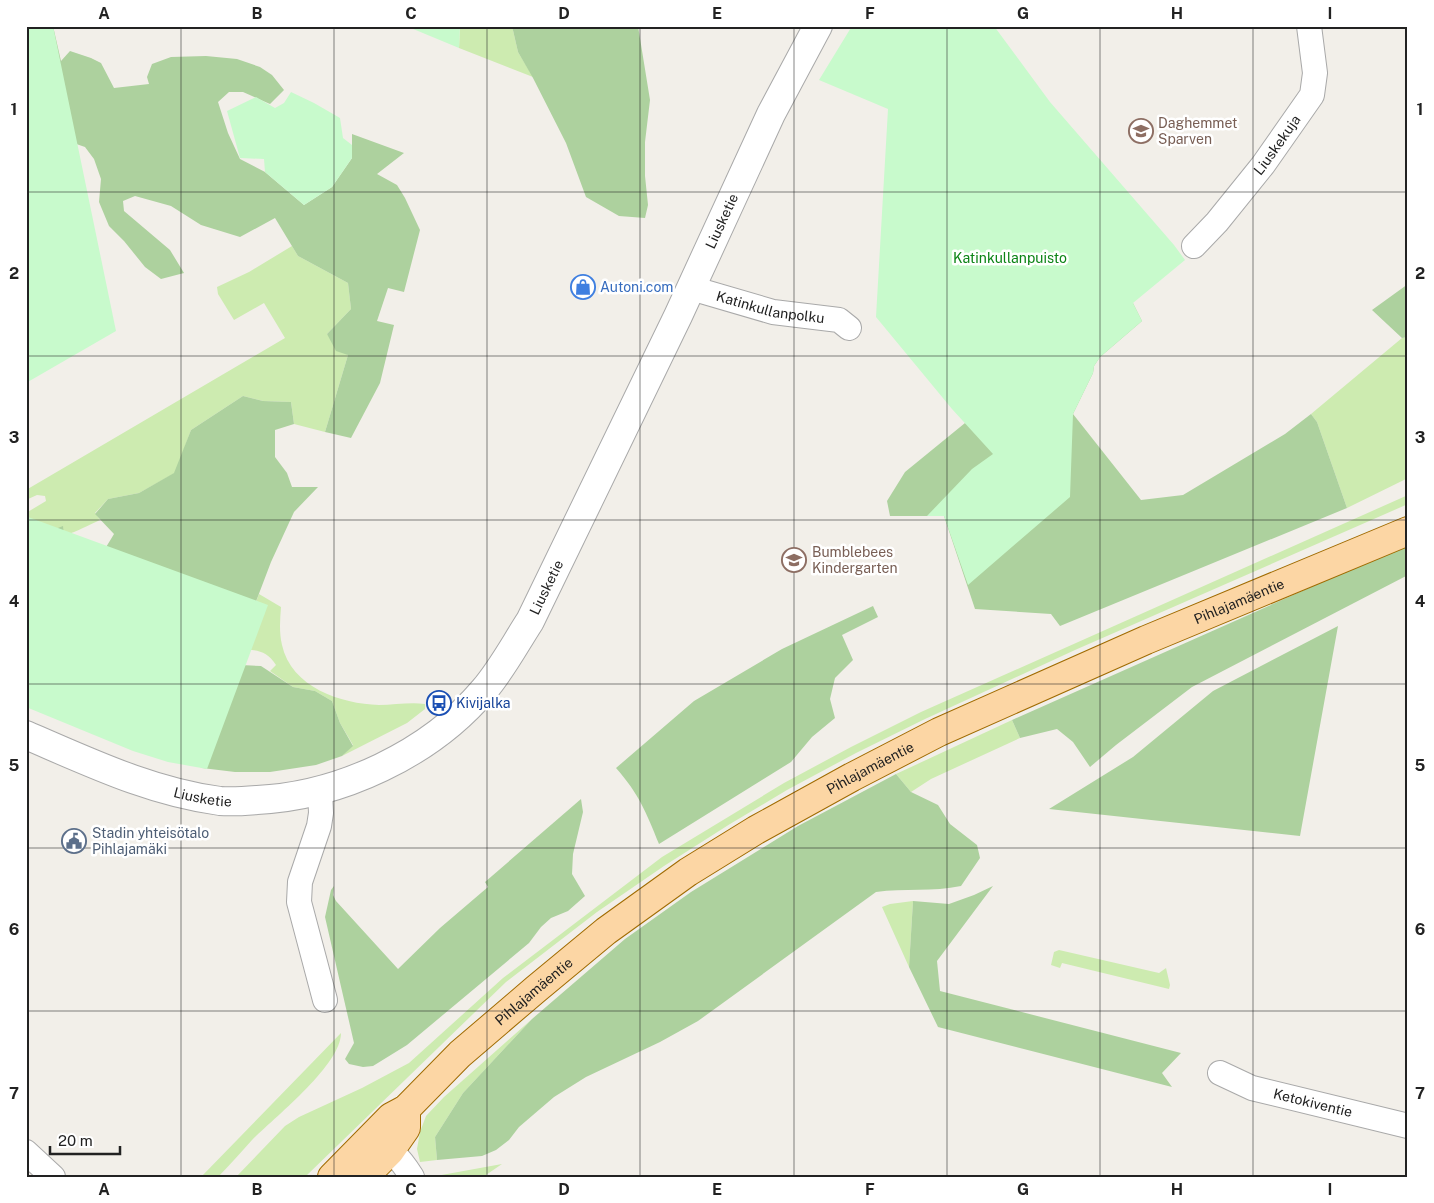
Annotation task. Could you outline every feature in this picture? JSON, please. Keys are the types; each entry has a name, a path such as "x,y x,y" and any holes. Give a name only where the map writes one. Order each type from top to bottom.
{"main road":[{"name":"Pihlajamäentie","path":"332,1177 391,1117 406,1109 460,1054 606,931 688,872 756,830 939,732 1146,640 1405,531"},
{"path":"363,1177 390,1151 406,1128 406,1109"}],"street":[{"name":"Liusketie","path":"26,735 119,775 167,791 222,801 271,800 348,782 422,746 449,725 484,690 530,621 691,288 771,114 818,26"},
{"name":"Liuskekuja","path":"1194,246 1217,222 1263,166 1312,95 1315,73 1309,26"},
{"name":"Katinkullanpolku","path":"691,288 773,312 839,320 849,328"},
{"path":"320,790 321,813 319,826 300,882 299,902 325,1000"},
{"name":"Ketokiventie","path":"1220,1073 1252,1088 1408,1126"},
{"path":"363,1177 362,1145 390,1151 404,1165 412,1177"},
{"path":"26,1152 53,1177"}],"green space":[{"path":"26,26 53,26 61,61 70,51 101,63 114,88 149,84 147,77 152,64 171,57 206,56 237,59 260,67 272,75 284,90 270,104 243,92 229,92 218,102 228,133 240,159 265,172 304,205 332,187 352,158 352,134 404,153 377,174 397,185 420,230 404,292 388,288 377,321 394,325 380,383 351,438 325,432 348,355 336,351 327,334 351,309 348,283 298,256 275,218 240,237 201,225 171,206 135,196 123,201 124,211 170,250 184,273 161,279 145,267 109,226 99,202 101,179 94,159 85,147 56,137"},
{"path":"26,26 53,26 116,331 26,383"},
{"path":"406,26 460,26 459,48"},
{"path":"460,26 512,26 518,52 533,77 459,48"},
{"path":"512,26 638,26 650,100 645,142 645,176 648,205 645,218 619,216 586,197 566,143 518,52"},
{"name":"Katinkullanpuisto","path":"852,26 994,26 1050,102 1185,260 1133,303 1142,321 1100,357 1094,366 1093,373 1073,414 1070,497 968,585 944,516 927,516 972,469 993,454 952,409 876,317 888,109 819,80"},
{"path":"994,26 1142,321 1100,357 1094,366 1093,373 1073,414 1141,500 1183,495 1285,434 1311,414 1317,422 1347,508 1060,626 1051,614 975,609 944,516 890,516 887,501 905,472 965,423 977,429"},
{"path":"291,92 340,118 343,138 352,145 352,158 332,187 304,205 265,172 264,159 240,158 227,111 256,97 275,108 284,103"},
{"path":"292,246 298,256 348,283 351,309 327,334 348,355 325,432 294,424 291,402 263,401 243,396 191,430 175,473 139,493 108,499 95,513 100,520 63,535 48,533 26,523 26,513 46,501 45,496 37,495 26,500 26,490 285,338 264,303 234,320 218,294 217,287 249,272"},
{"path":"1408,284 1408,337 1402,338 1372,310"},
{"path":"1408,337 1408,478 1347,508 1317,422 1311,414 1402,338"},
{"path":"243,396 263,401 291,402 294,424 275,430 275,457 287,473 292,487 318,487 294,512 271,562 238,649 207,633 205,623 209,612 200,594 193,591 188,591 179,605 87,608 69,611 37,607 26,595 26,541 37,550 42,546 45,533 63,526 65,546 75,568 66,585 67,594 87,584 99,572 102,555 114,534 95,514 108,499 139,493 174,473 191,430"},
{"path":"1408,495 1408,504 1075,650 925,719 787,790 664,866 597,912 506,982 305,1177 236,1177 285,1126 299,1117 362,1088 409,1063 503,978 662,857 784,783 921,712"},
{"path":"28,517 268,605 207,769 168,762 133,751 26,707 26,518"},
{"path":"1408,544 1408,575 1192,687 1090,767 1073,742 1057,729 1020,738 1012,720"},
{"path":"259,594 281,607 280,631 287,660 307,682 334,697 349,701 379,705 425,704 425,709 407,723 342,756 353,745 340,723 332,701 315,691 293,687 270,671 276,665 264,653 255,650 238,649"},
{"path":"873,606 878,617 842,635 853,660 835,678 830,699 835,718 812,737 791,762 659,844 631,786 616,768 694,701 782,649"},
{"path":"1338,626 1300,836 1049,809 1133,757 1213,691"},
{"path":"26,632 241,665 261,666 293,687 315,691 332,701 340,723 353,746 342,756 316,765 270,772 235,772 202,768"},
{"path":"1012,720 1020,738 931,779 911,792 896,774"},
{"path":"896,774 911,792 938,805 950,824 977,845 980,858 961,886 940,889 876,892 698,1021 660,1042 586,1077 554,1097 496,1150 482,1156 437,1160 435,1137 463,1093 532,1019 625,939 691,892 798,826"},
{"path":"581,799 583,812 573,854 572,874 585,896 568,911 551,918 541,927 529,943 407,1045 373,1066 363,1067 349,1064 345,1059 354,1043 325,917 331,890 334,886 333,895 336,901 398,969 440,928 488,887 485,882"},
{"path":"993,886 937,961 940,991 1181,1053 1162,1073 1172,1087 938,1027 909,967 913,901 949,904"},
{"path":"913,901 909,967 882,907"},
{"path":"1059,950 1159,973 1166,968 1170,985 1169,989 1062,963 1060,968 1051,965 1054,952"},
{"path":"532,1019 463,1093 435,1137 437,1160 420,1162 417,1149 420,1132 426,1116 444,1097"},
{"path":"341,1033 338,1046 330,1060 305,1090 252,1140 218,1177 201,1177"},
{"path":"502,1164 483,1177 436,1176"}],"place":[{"name":"Daghemmet Sparven","path":"1141,131"},
{"name":"Autoni.com","path":"583,287"},
{"name":"Bumblebees Kindergarten","path":"794,560"},
{"name":"Kivijalka","path":"439,703"},
{"name":"Stadin yhteisötalo Pihlajamäki","path":"74,841"}]}
